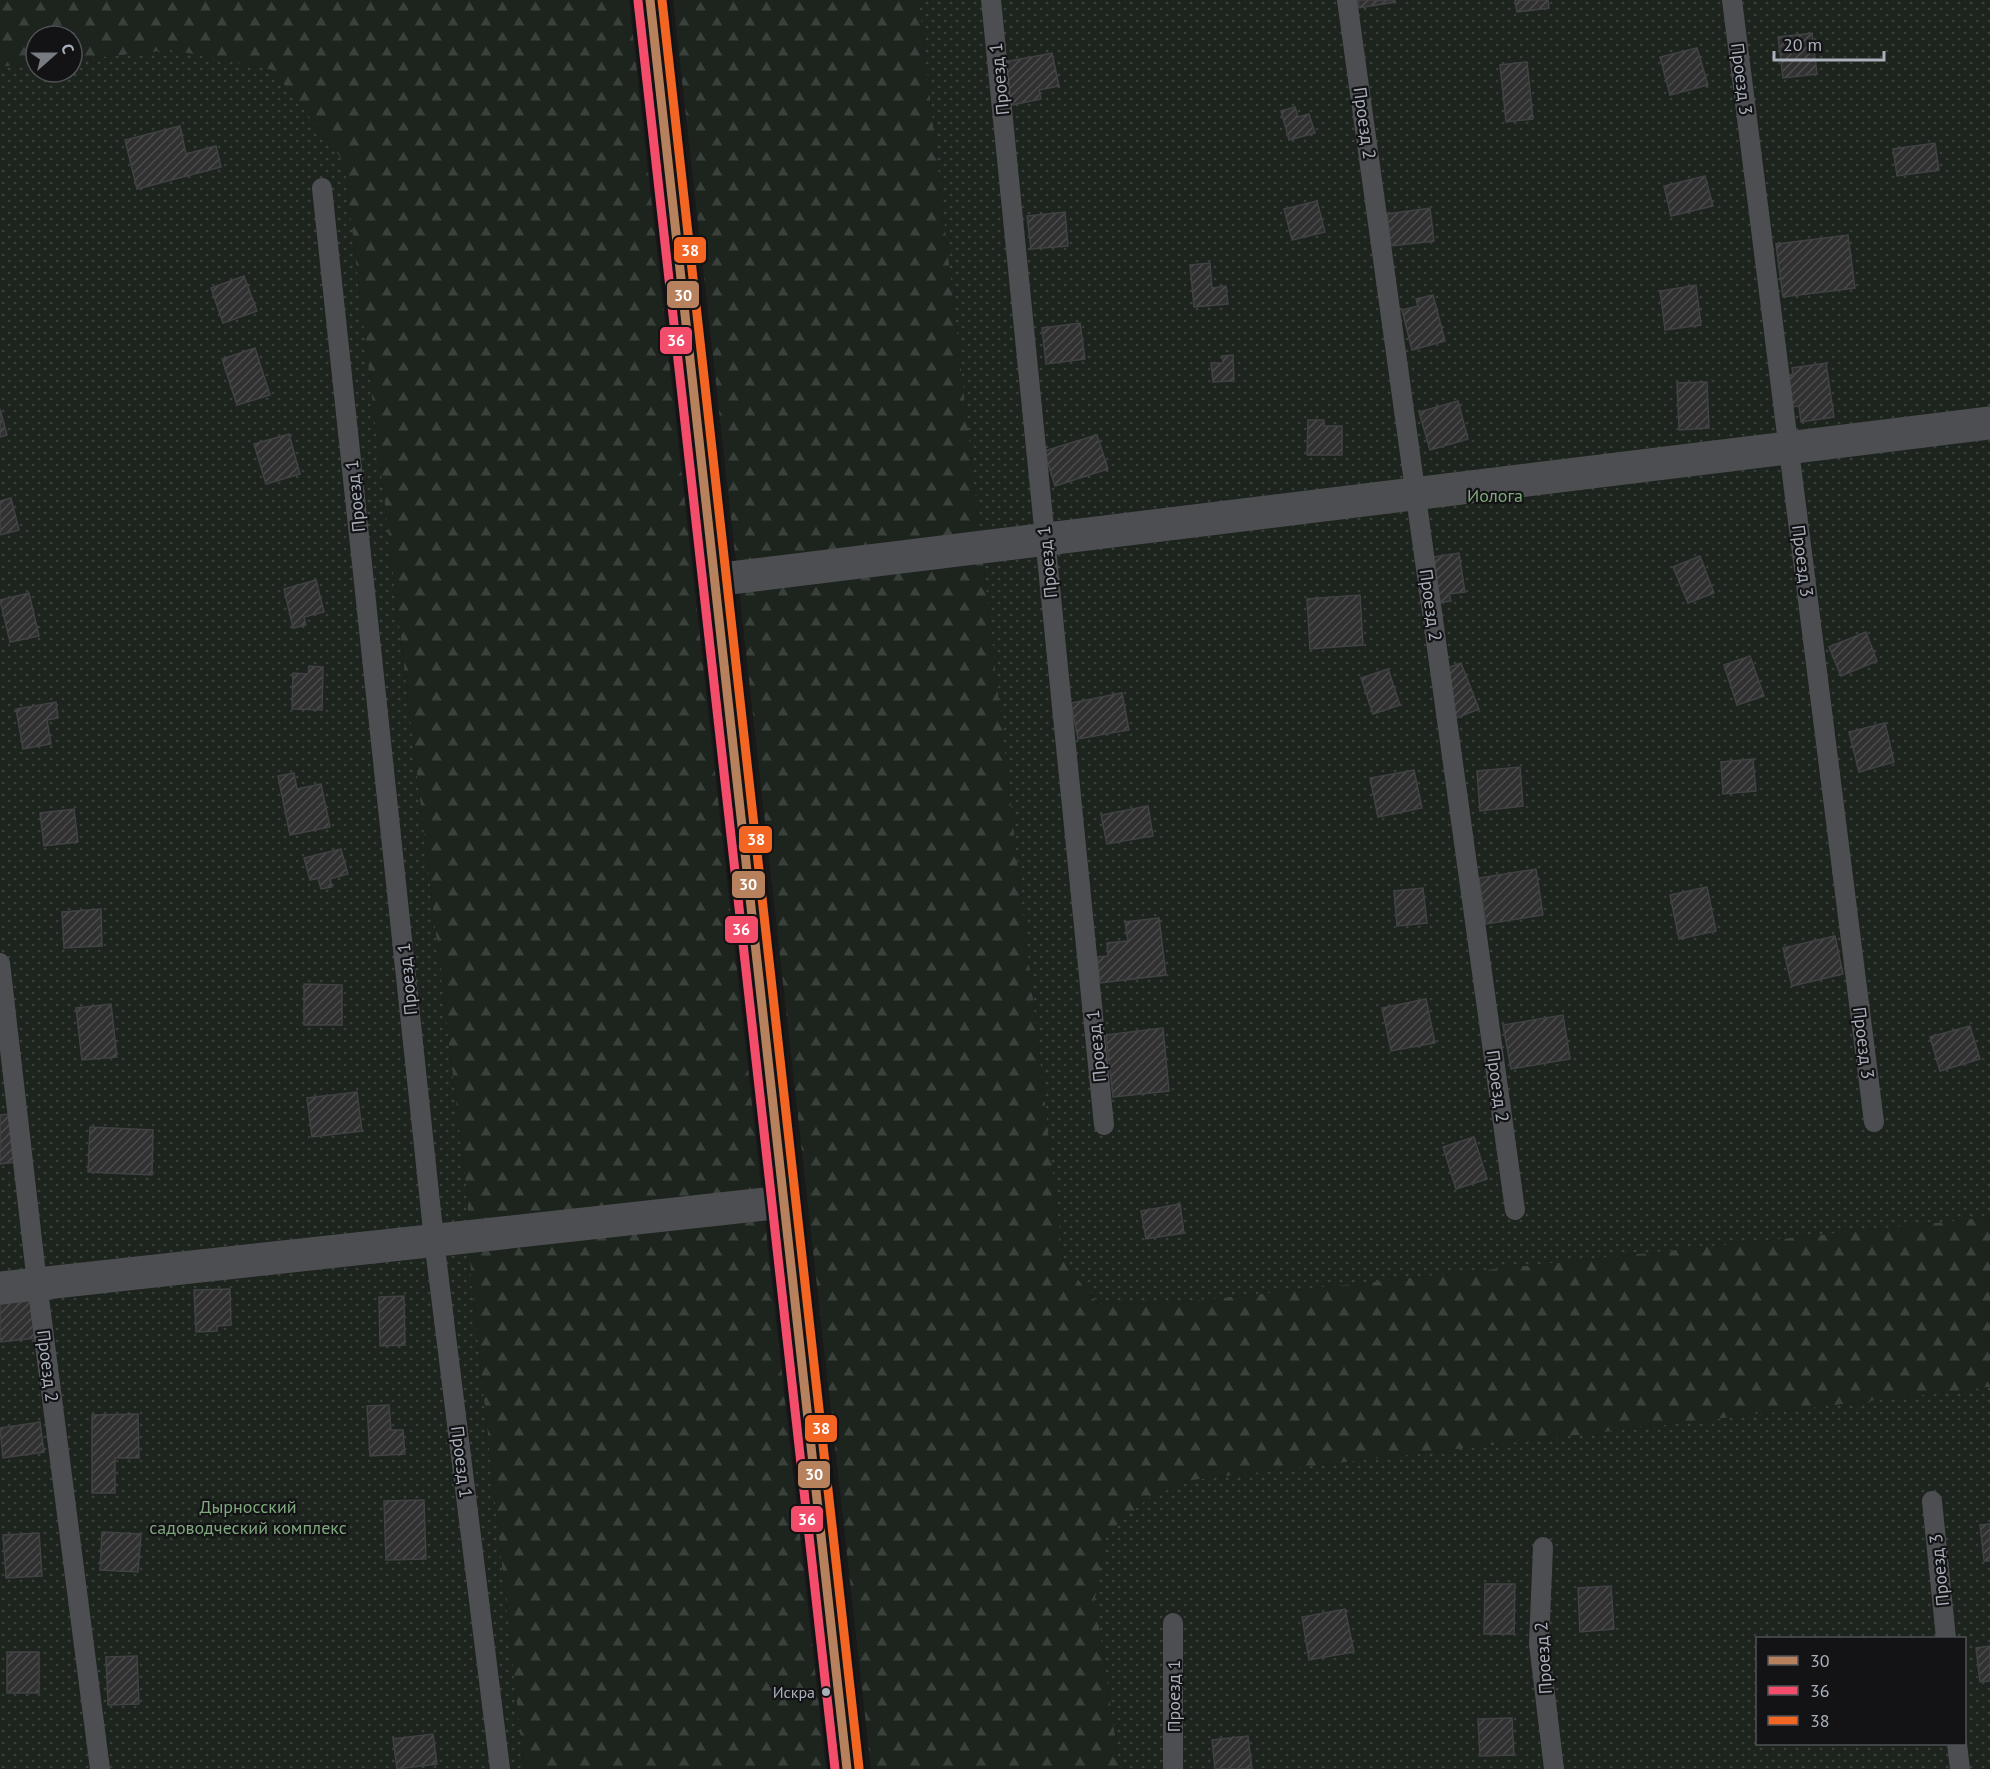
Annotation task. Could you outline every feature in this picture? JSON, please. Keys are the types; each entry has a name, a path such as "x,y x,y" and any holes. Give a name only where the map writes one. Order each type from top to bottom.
{"street":[{"path":"650,0 847,1769"},
{"path":"714,580 1990,423"},
{"path":"0,1288 784,1202"}],"lane":[{"name":"Проезд 1","path":"991,0 1104,1125"},
{"name":"Проезд 2","path":"1347,0 1515,1210"},
{"name":"Проезд 3","path":"1732,0 1874,1122"},
{"name":"Проезд 1","path":"322,188 434,1240 500,1769"},
{"name":"Проезд 2","path":"0,963 37,1283 100,1769"},
{"name":"Проезд 3","path":"1932,1501 1946,1637"},
{"name":"Проезд 2","path":"1542,1547 1539,1644 1554,1769"},
{"name":"Проезд 1","path":"1173,1623 1173,1769"},
{"path":"1957,1745 1960,1769"}],"green space":[{"path":"0,0 629,0 826,1769 524,1769 471,1280 467,1195 344,162 173,50 84,59 84,24 24,24 24,64 0,67"},
{"path":"673,0 919,0 1063,1261 1098,1304 1171,1303 1990,1217 1990,1387 1193,1480 1150,1497 1095,1598 1120,1769 871,1769"},
{"name":"Иолога","path":"919,0 1990,0 1990,1217 1171,1303 1099,1304 1063,1261"},
{"name":"Дырносский садоводческий комплекс","path":"173,50 273,70 344,162 467,1195 471,1280 524,1769 0,1769 0,67 24,64 24,84 84,84 84,59"},
{"path":"1990,1387 1990,1769 1120,1769 1095,1598 1107,1533 1150,1497 1193,1480"}],"building":[{"path":"1358,0 1395,0 1395,2 1359,8"},
{"path":"1515,0 1548,0 1549,8 1517,12"},
{"path":"1812,33 1817,74 1783,78 1778,37"},
{"path":"1697,48 1708,85 1670,95 1660,57"},
{"path":"1052,53 1059,86 1039,90 1041,99 1007,106 998,63"},
{"path":"1527,62 1533,119 1506,122 1500,65"},
{"path":"1295,107 1298,117 1309,114 1315,133 1289,140 1281,111"},
{"path":"180,126 186,154 216,146 221,167 137,189 125,140"},
{"path":"1935,143 1939,170 1897,176 1893,149"},
{"path":"1705,176 1713,206 1671,216 1664,186"},
{"path":"1317,201 1325,232 1292,240 1284,209"},
{"path":"1430,208 1434,241 1391,246 1387,214"},
{"path":"1065,212 1068,246 1031,249 1027,216"},
{"path":"1848,235 1855,288 1783,297 1776,244"},
{"path":"1210,263 1212,288 1226,286 1228,304 1194,307 1190,265"},
{"path":"244,276 257,311 223,323 211,288"},
{"path":"1696,285 1701,325 1665,330 1660,291"},
{"path":"1433,295 1445,341 1412,350 1402,310 1418,306 1416,299"},
{"path":"1080,323 1085,359 1046,364 1042,328"},
{"path":"255,348 270,395 237,405 222,359"},
{"path":"1233,355 1234,381 1213,382 1211,363 1223,363 1222,356"},
{"path":"1826,363 1834,417 1801,422 1799,406 1785,408 1780,377 1793,375 1792,368"},
{"path":"1707,382 1709,428 1679,430 1677,383"},
{"path":"1458,401 1468,439 1430,450 1419,412"},
{"path":"0,409 7,435 0,437"},
{"path":"1308,420 1324,420 1324,426 1342,426 1342,455 1307,455"},
{"path":"289,434 300,474 266,484 254,444"},
{"path":"1097,435 1108,469 1055,486 1044,451"},
{"path":"11,498 19,530 0,535 0,501"},
{"path":"1459,553 1465,592 1449,594 1451,601 1428,604 1420,559"},
{"path":"1700,556 1714,593 1688,603 1673,567"},
{"path":"316,580 324,612 304,617 306,625 293,628 284,589"},
{"path":"29,593 39,636 10,642 0,600"},
{"path":"1360,595 1363,645 1310,649 1307,599"},
{"path":"1866,632 1877,661 1841,676 1829,647"},
{"path":"1750,656 1764,696 1737,705 1724,665"},
{"path":"1461,663 1479,709 1451,720 1442,670"},
{"path":"309,666 323,667 322,710 292,709 293,673 308,674"},
{"path":"1388,669 1400,705 1373,714 1361,678"},
{"path":"1122,693 1129,730 1078,739 1071,703"},
{"path":"56,702 58,718 47,720 51,744 23,749 16,709"},
{"path":"1885,723 1894,762 1859,772 1849,732"},
{"path":"1753,759 1756,791 1723,794 1721,762"},
{"path":"1520,767 1523,806 1480,811 1477,771"},
{"path":"1414,770 1422,808 1378,817 1370,778"},
{"path":"294,773 297,789 321,784 330,827 290,835 278,776"},
{"path":"1148,806 1153,836 1107,844 1101,815"},
{"path":"74,809 78,842 44,846 40,813"},
{"path":"341,849 348,874 330,879 332,887 321,889 318,878 310,880 304,858"},
{"path":"1536,869 1543,915 1486,924 1479,878"},
{"path":"1707,887 1716,931 1679,939 1670,895"},
{"path":"1423,888 1427,923 1397,926 1394,891"},
{"path":"101,909 102,946 64,948 62,912"},
{"path":"1159,918 1166,975 1100,983 1097,957 1108,956 1107,943 1128,941 1125,922"},
{"path":"1835,936 1843,974 1792,986 1783,948"},
{"path":"304,984 342,985 342,1025 304,1025"},
{"path":"1426,999 1435,1043 1391,1051 1382,1008"},
{"path":"111,1004 117,1057 82,1060 76,1008"},
{"path":"1563,1015 1570,1059 1511,1069 1503,1025"},
{"path":"1970,1026 1980,1059 1940,1071 1930,1037"},
{"path":"1163,1028 1169,1091 1113,1097 1106,1035"},
{"path":"357,1092 362,1131 312,1137 307,1098"},
{"path":"10,1114 15,1162 0,1164 0,1115"},
{"path":"90,1127 153,1130 152,1175 88,1172"},
{"path":"1474,1137 1487,1179 1456,1189 1443,1147"},
{"path":"1180,1204 1184,1233 1146,1239 1141,1211"},
{"path":"230,1289 231,1325 217,1326 217,1331 196,1332 194,1290"},
{"path":"32,1296 36,1338 0,1342 0,1299"},
{"path":"404,1296 405,1345 380,1346 379,1297"},
{"path":"389,1405 391,1430 403,1430 405,1454 370,1456 367,1406"},
{"path":"138,1414 139,1458 115,1458 115,1493 92,1493 92,1415"},
{"path":"40,1422 44,1452 3,1458 0,1428"},
{"path":"424,1500 426,1559 386,1560 384,1501"},
{"path":"1990,1524 1990,1561 1984,1561 1980,1525"},
{"path":"102,1532 141,1534 138,1572 100,1570"},
{"path":"39,1533 42,1576 6,1578 3,1535"},
{"path":"1485,1584 1515,1584 1514,1634 1484,1634"},
{"path":"1611,1586 1614,1629 1580,1632 1578,1588"},
{"path":"1345,1609 1354,1652 1309,1660 1302,1617"},
{"path":"1990,1646 1990,1681 1980,1682 1976,1648"},
{"path":"7,1652 39,1652 39,1693 7,1693"},
{"path":"137,1656 139,1704 108,1705 106,1657"},
{"path":"1512,1718 1514,1755 1480,1756 1478,1719"},
{"path":"433,1734 437,1764 397,1769 393,1739"},
{"path":"1248,1736 1252,1769 1215,1769 1212,1740"}],"transit line":[{"name":"30","path":"650,0 847,1769"},
{"name":"38","path":"662,0 859,1768"},
{"name":"36","path":"638,1 835,1769"}],"place":[{"name":"Искра","path":"826,1692"}]}
